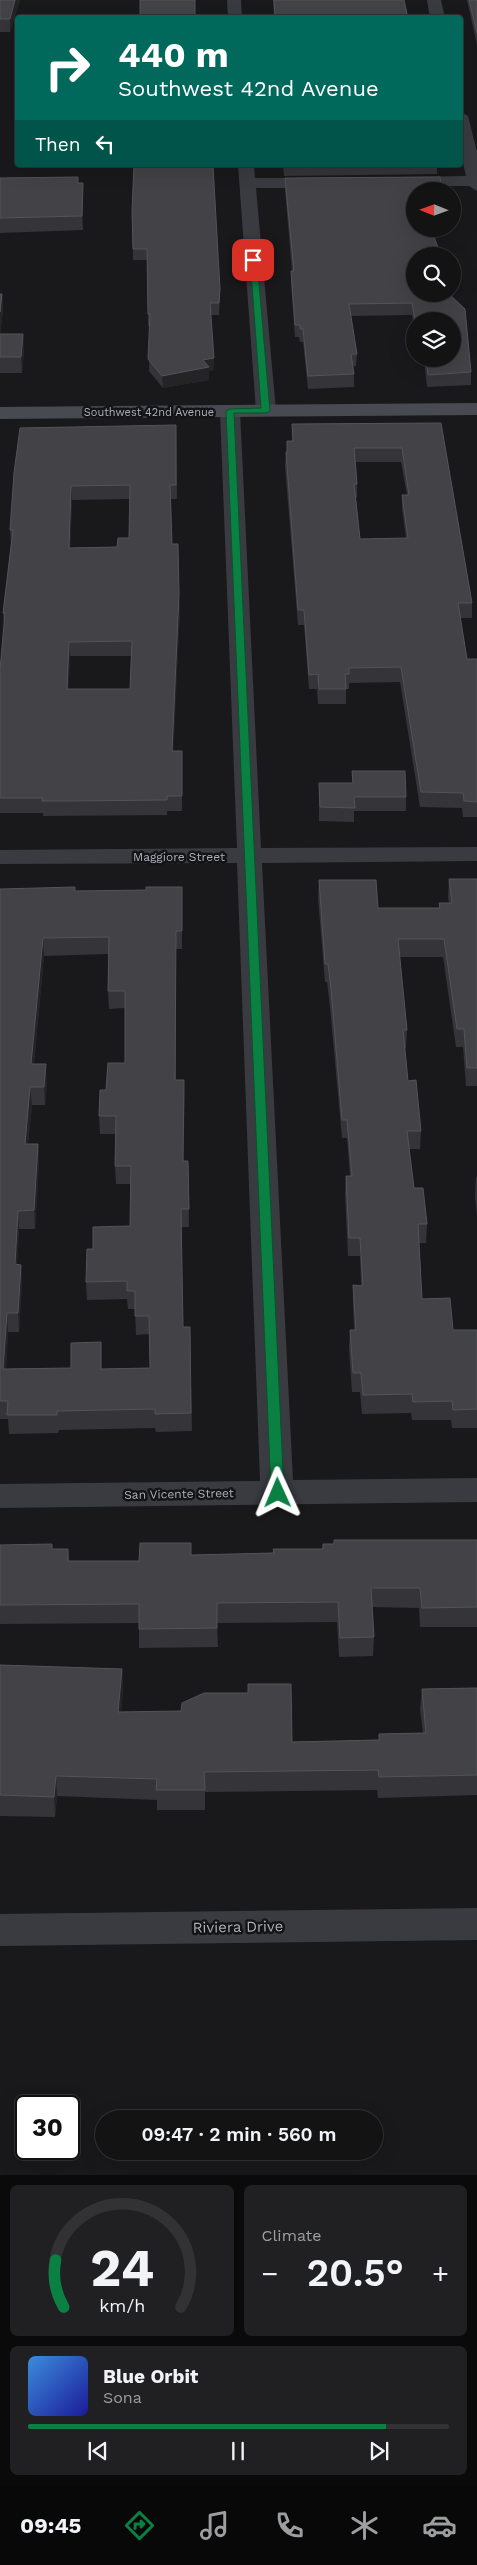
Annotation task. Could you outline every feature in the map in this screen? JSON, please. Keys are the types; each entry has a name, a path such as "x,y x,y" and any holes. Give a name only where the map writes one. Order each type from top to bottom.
{"main road":[{"name":"Southwest 42nd Avenue","path":"0,413 477,409"}],"street":[{"path":"234,0 235,15"},
{"path":"434,0 437,15"},
{"path":"391,182 477,183 463,128"},
{"path":"246,167 266,411"},
{"path":"247,183 341,182"},
{"path":"230,411 278,1493"},
{"name":"Maggiore Street","path":"0,857 477,854"},
{"name":"San Vicente Street","path":"0,1496 477,1490"},
{"name":"Riviera Drive","path":"0,1930 477,1924"}],"building":[{"path":"0,0 15,0 10,19 0,19"},
{"path":"140,0 195,0 195,15 140,15"},
{"path":"274,0 404,0 407,15 275,15"},
{"path":"469,0 477,0 477,33"},
{"path":"134,167 213,167 220,289 219,303 210,303 214,358 203,360 209,367 162,376 148,359 150,314 148,314 147,249 133,249"},
{"path":"78,177 78,183 83,183 82,216 0,218 0,178"},
{"path":"440,177 441,182 406,182 406,238 434,238 438,247 406,247 406,302 458,302 465,309 471,372 428,375 427,367 461,367 461,312 414,312 412,303 349,304 357,354 351,354 354,374 308,376 303,329 300,329 300,325 295,325 291,271 294,271 285,178"},
{"path":"0,294 2,294 0,312"},
{"path":"0,334 23,334 21,357 0,357"},
{"path":"441,423 472,603 458,603 467,659 477,659 477,802 464,801 463,793 421,792 401,667 349,668 349,674 345,674 346,689 319,689 318,674 309,675 304,610 298,610 286,452 287,441 293,441 292,424","holes":["354,448 402,448 409,495 402,495 408,538 360,539 354,484 357,484"]},
{"path":"176,425 176,485 170,485 172,544 178,544 179,594 172,751 182,751 182,796 167,796 167,800 42,801 43,798 0,798 0,670 5,613 3,613 13,530 10,530 14,473 20,428","holes":["130,485 129,538 118,538 117,547 69,548 71,486","132,641 130,689 67,689 69,642"]},
{"path":"352,771 405,771 406,797 354,797 355,808 320,807 319,783 353,783"},
{"path":"449,879 477,879 477,1068 467,1068 464,1029 457,1029 444,939 398,939 407,1030 403,1030 408,1081 416,1080 421,1131 407,1131 414,1188 423,1188 427,1224 418,1224 422,1299 450,1298 453,1330 477,1330 477,1409 453,1410 452,1401 413,1402 412,1394 363,1395 361,1373 353,1373 350,1330 356,1330 353,1285 363,1286 360,1238 349,1238 346,1176 352,1176 347,1120 342,1120 331,989 328,964 325,964 319,880 376,880 378,908 440,908 439,903 452,903"},
{"path":"75,887 75,891 146,890 146,887 182,887 182,931 176,931 175,1080 184,1080 183,1161 188,1161 189,1209 181,1209 183,1327 190,1327 191,1413 155,1414 155,1409 57,1411 57,1415 7,1415 8,1401 0,1401 0,889","holes":["109,937 108,991 125,991 125,1063 108,1063 106,1090 100,1090 99,1116 116,1116 115,1166 131,1166 130,1226 93,1227 93,1249 87,1249 86,1282 127,1281 127,1291 135,1291 135,1316 149,1316 150,1368 101,1369 101,1342 71,1343 71,1368 3,1369 7,1313 18,1313 21,1265 15,1264 18,1211 34,1210 38,1144 25,1144 30,1087 44,1087 46,1064 31,1064 43,938"]},
{"path":"334,1540 477,1540 477,1607 422,1608 420,1588 371,1588 374,1637 340,1638 338,1602 217,1603 217,1628 139,1629 139,1604 0,1605 0,1545 52,1544 52,1549 68,1549 68,1561 139,1561 140,1543 191,1543 191,1555 274,1553 273,1549 323,1549 323,1544 334,1544"},
{"path":"0,1665 122,1669 118,1712 181,1711 182,1703 204,1693 248,1693 248,1684 291,1684 292,1742 379,1740 379,1734 426,1733 422,1689 477,1688 477,1775 379,1777 378,1770 204,1772 205,1790 156,1790 157,1779 56,1776 54,1797 0,1795"}],"route":[{"path":"253,260 266,411 230,411 230,428 278,1493"}]}
